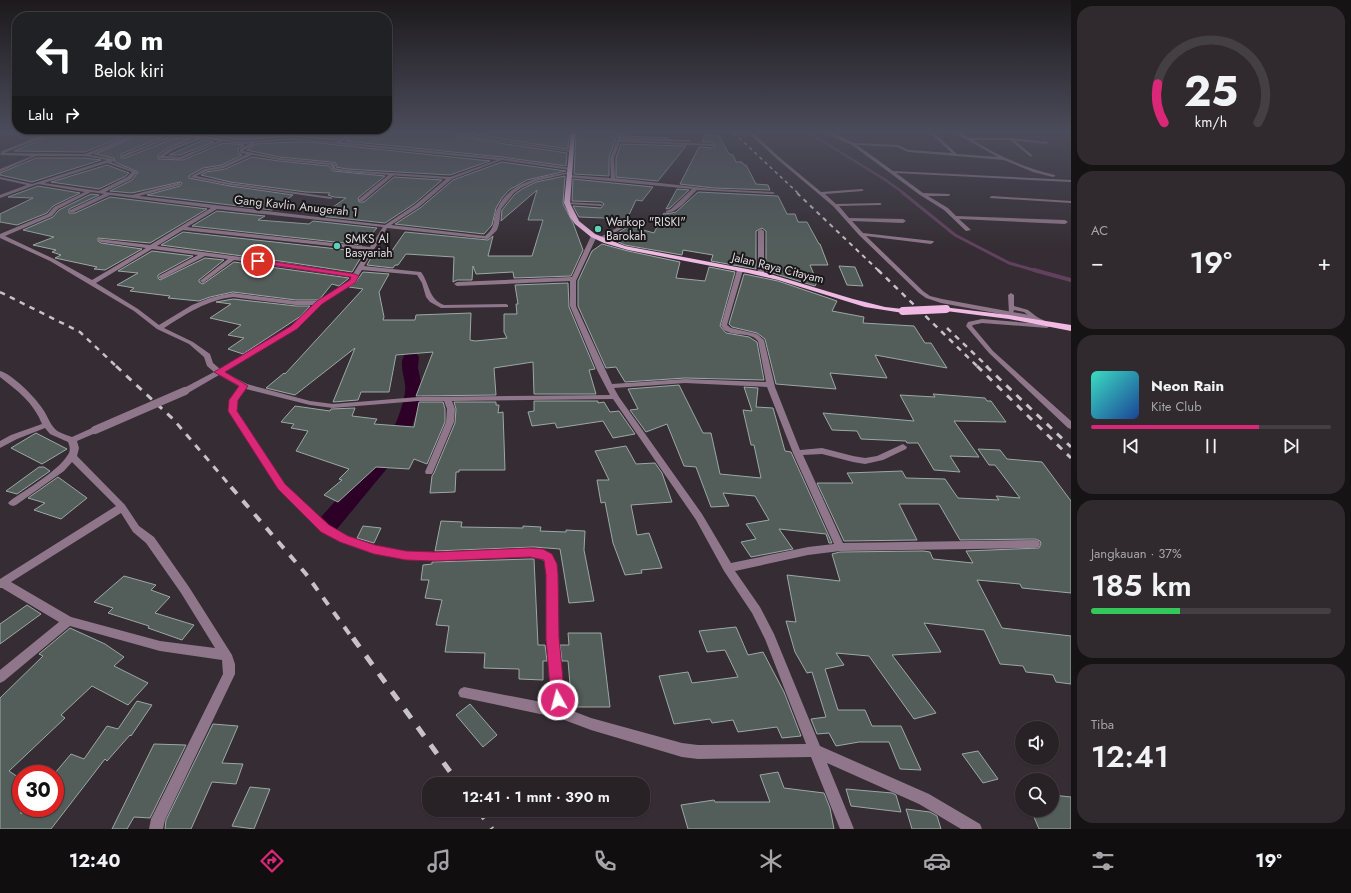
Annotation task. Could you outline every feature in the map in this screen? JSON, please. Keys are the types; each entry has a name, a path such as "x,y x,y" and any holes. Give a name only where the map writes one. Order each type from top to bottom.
{"main road":[{"name":"Jalan Raya Citayam","path":"569,173 567,203 570,214 576,223 597,237 621,247 762,273 886,310 903,311 946,309 971,311 1071,328"}],"street":[{"path":"0,197 75,172"},
{"path":"98,193 129,178 134,172"},
{"path":"203,172 192,177 230,184 332,198"},
{"path":"366,172 450,178"},
{"path":"0,373 23,391 44,413 47,425 53,432 64,438 72,440 185,391 294,328 320,303 352,281 362,268 371,249 386,226 417,206 450,178 467,172"},
{"path":"563,172 696,188 773,193"},
{"path":"613,172 613,179"},
{"path":"794,172 835,205 861,234 928,297 941,301 1026,311 1045,323"},
{"path":"894,172 1071,180"},
{"path":"894,172 955,217 968,230"},
{"path":"1038,172 1071,180"},
{"name":"Gang Kavlin Anugerah 1","path":"0,178 98,193 215,208 486,238 496,229 499,209 509,194 519,185 534,180 569,173"},
{"path":"361,200 393,174"},
{"path":"133,197 178,184"},
{"path":"668,212 673,210 696,188"},
{"path":"820,193 862,190"},
{"path":"0,236 50,215 56,208 90,191"},
{"path":"72,211 108,194"},
{"path":"922,194 948,195"},
{"path":"992,197 1071,202"},
{"path":"567,203 601,205"},
{"path":"835,205 880,204"},
{"path":"92,283 215,208"},
{"path":"955,217 1066,222"},
{"path":"848,219 904,221"},
{"path":"627,224 597,237 574,279 573,306 615,398 699,517 728,568 756,610 770,638 847,829"},
{"path":"181,228 371,249"},
{"path":"761,231 762,273"},
{"path":"861,234 931,242"},
{"path":"0,236 24,246 92,283 136,310 159,328 191,342 200,348 207,356 210,364 219,372 244,386 310,403 333,406 357,405 398,399 418,398 615,398"},
{"path":"101,240 287,265 355,276"},
{"path":"161,277 204,254"},
{"path":"203,281 233,258"},
{"path":"362,268 419,273 426,285 433,303 443,307 506,306"},
{"path":"740,270 724,325 725,328 758,336 761,340 771,385 805,472 821,501 840,547"},
{"path":"457,284 574,279"},
{"path":"159,328 192,307 223,296 233,295 296,303 320,303"},
{"path":"1011,295 1011,310"},
{"path":"1054,325 1047,326 982,321 970,323 969,326 991,352 1071,426"},
{"path":"609,386 685,381 771,385"},
{"path":"244,386 234,400 233,411 282,487 325,528 344,539 374,550 406,556 435,557 530,553 543,554 548,557 551,564 552,575 552,638 559,712"},
{"path":"429,472 450,422 451,409 448,399"},
{"path":"0,445 14,437 47,425"},
{"path":"13,503 61,469 72,457 75,448 72,440"},
{"path":"797,453 820,451 862,461 872,460 886,455 903,446"},
{"path":"72,457 122,507 136,529 150,540 185,590 226,655 229,664 229,674 158,819 156,829"},
{"path":"122,507 1,584 68,621 160,646 226,655"},
{"path":"728,568 808,551 840,547 1035,544"},
{"path":"0,677 68,621"},
{"path":"464,694 559,712 591,724 682,750 698,752 814,750 924,799 975,829"}],"building":[{"path":"3,172 64,172 32,182 0,175 0,173"},
{"path":"85,172 125,172 129,173 126,176 99,189 51,182"},
{"path":"138,172 197,172 189,176 189,178 230,186 293,195 272,210 147,195 180,186 182,183 180,182 132,193 110,191 132,180"},
{"path":"207,172 340,172 385,176 358,198 359,202 364,202 394,177 442,180 414,204 385,223 320,216 346,198 328,195 330,193 306,192 230,182 201,175"},
{"path":"393,172 459,172 450,175"},
{"path":"476,172 563,172 527,180 509,190 496,208 492,225 484,234 395,224 420,208 453,180"},
{"path":"574,172 609,172 609,176 574,174"},
{"path":"616,172 665,172 658,181 616,177"},
{"path":"686,172 750,172 756,184 768,185 770,190 713,188 680,184"},
{"path":"565,176 563,204 573,223 583,250 571,276 514,278 513,272 476,274 473,266 472,280 457,280 453,282 454,257 406,254 398,265 395,265 393,268 367,265 374,252 391,252 405,232 488,240 493,236 488,256 532,256 543,220 528,220 537,190 501,221 502,210 515,194 522,189 536,182"},
{"path":"573,179 653,187 642,201 636,200 627,219 579,217 573,206 601,208 604,204 601,202 572,201"},
{"path":"38,186 80,193 53,206 47,213 17,225 0,222 0,214 33,198 8,197"},
{"path":"677,189 689,190 670,208 666,209"},
{"path":"698,192 778,196 787,214 795,214 798,222 807,222 820,244 828,265 810,265 817,282 815,286 766,271 766,231 762,228 756,231 756,269 711,261 713,255 683,250 682,255 625,245 610,238 629,226 654,233 664,213 676,212"},
{"path":"91,194 99,195 69,209 69,213 75,213 110,197 207,209 150,243 98,238 98,241 101,243 142,249 105,270 94,269 97,267 55,258 61,255 52,252 56,250 33,245 54,237 23,230 53,217 59,210"},
{"path":"217,211 265,216 258,220 309,224 313,221 377,228 362,245 192,226"},
{"path":"183,232 365,251 352,272 161,245"},
{"path":"602,244 680,262 676,278 705,281 709,267 735,272 720,326 726,333 749,337 757,342 764,380 685,378 625,382 616,367 606,368 578,306 578,281 592,251"},
{"path":"152,251 193,256 158,275 160,280 205,258 224,260 199,280 199,282 203,284 234,262 349,278 339,286 332,284 319,300 296,300 233,292 199,301 168,298 170,296 130,291 134,288 117,285 138,273 118,271"},
{"path":"839,266 855,267 863,286 847,285"},
{"path":"363,272 389,274 379,292 384,317 383,320 415,320 416,315 471,313 470,340 475,341 507,338 504,332 504,314 517,314 516,304 518,304 515,285 568,283 569,307 595,369 589,370 596,394 534,394 533,362 494,368 496,395 416,396 433,352 396,355 389,392 361,392 358,400 333,402 355,348 295,395 266,388 284,373 285,374 363,289 349,287 355,283"},
{"path":"744,274 778,281 837,301 832,311 864,317 863,323 914,326 925,343 931,343 947,368 875,355 887,378 830,373 836,389 776,384 765,339 757,333 732,327 729,324"},
{"path":"233,299 296,306 310,306 301,316 243,354 228,349 244,338 228,335 241,325 210,318 231,304 216,302"},
{"path":"679,385 703,433 711,433 720,474 761,478 754,445 751,445 743,410 752,411 744,387 758,388 756,407 773,408 785,451 791,452 832,543 829,543 826,534 779,529 793,549 751,557 741,542 756,539 746,524 769,520 755,496 723,493 729,506 711,507 696,467 684,466 667,424 646,432 630,410 638,409 628,389"},
{"path":"933,394 985,398 987,401 991,401 1006,422 954,421 979,457 950,456 960,472 934,470 918,443 861,439 857,431 832,430 823,413 914,421 900,395 935,397"},
{"path":"534,401 604,402 610,412 619,411 635,434 613,438 603,421 557,428 555,423 532,426 528,412 534,411"},
{"path":"419,402 443,402 445,409 445,422 427,464 414,459 409,469 376,467 338,502 324,495 342,480 339,479 349,469 296,451 308,431 291,428 294,424 281,422 295,406 330,411 331,409 355,408 352,416 377,419 374,424 414,427"},
{"path":"454,402 496,402 496,405 499,405 498,413 503,412 505,470 459,470 459,472 456,472 455,492 430,493 432,476 455,423 456,409"},
{"path":"36,433 67,449 42,464 11,448"},
{"path":"626,446 636,464 655,463 662,473 672,502 631,505 637,535 649,533 662,568 641,570 642,573 625,575 613,543 605,502 601,503 597,480 609,480 595,451"},
{"path":"978,449 1000,450 1007,459 1042,462 1071,501 1071,593 1022,588 1020,584 977,580 1002,628 1071,636 1071,684 1056,682 1053,675 1026,672 1023,666 1000,664 984,630 924,623 941,652 892,655 936,713 914,719 869,656 836,653 844,665 825,669 838,710 865,710 872,726 901,726 921,770 900,769 889,742 859,742 836,746 829,733 817,734 811,719 826,717 812,672 807,673 795,652 786,621 796,622 787,575 840,581 832,554 840,552 923,551 930,552 933,559 973,563 966,551 1039,548 1041,544 1040,541 1035,539 960,540 939,504 899,504 917,540 844,541 817,483 853,483 847,473 902,471 906,478 945,479 958,498 999,500 996,496 1020,498 995,465 989,465"},
{"path":"39,467 44,467 50,471 17,494 6,491"},
{"path":"58,477 87,498 61,519 34,510 45,503 28,498"},
{"path":"441,521 462,522 461,527 523,528 523,526 541,527 540,531 585,531 584,550 594,601 569,603 560,549 534,547 435,551"},
{"path":"363,526 381,528 374,543 357,538"},
{"path":"534,559 538,645 545,645 547,661 543,661 543,680 519,679 519,669 484,668 485,653 445,652 449,626 436,625 442,600 425,598 429,580 421,580 423,565 432,564 432,562"},
{"path":"124,576 156,585 151,590 170,597 155,613 194,625 182,640 148,628 149,626 108,613 113,608 94,602"},
{"path":"27,605 41,614 0,644 0,624"},
{"path":"736,627 748,655 763,652 784,692 801,736 782,738 777,727 738,732 733,720 712,723 710,719 674,724 659,676 688,672 692,683 738,677 725,650 707,652 699,631"},
{"path":"70,628 105,644 124,657 114,666 148,683 128,705 92,686 61,715 65,718 15,765 12,765 12,768 9,771 12,773 12,817 60,817 51,829 0,829 0,698 43,656 39,654"},
{"path":"568,633 601,633 610,707 572,707 568,661 562,661 560,645 569,645"},
{"path":"137,701 152,705 131,736 130,735 107,761 105,759 64,812 64,765 62,765 71,754 84,759 107,726 118,729"},
{"path":"470,704 497,735 483,747 456,715"},
{"path":"213,724 238,726 222,763 243,764 236,784 212,782 191,829 165,829 166,820"},
{"path":"154,744 186,745 150,818 134,817 127,829 112,829"},
{"path":"978,751 998,779 983,783 962,754"},
{"path":"778,772 784,788 824,793 830,808 834,829 688,829 681,805 714,800 715,802 770,802 760,775"},
{"path":"250,787 270,789 254,829 232,826"},
{"path":"846,789 892,793 896,795 901,812 851,806"},
{"path":"1059,796 1071,797 1071,829 1039,829 1034,817 1059,817"},
{"path":"906,809 930,812 937,816 941,829 912,829"}],"waterway":[{"path":"872,172 905,194"},
{"path":"903,193 955,235 1009,263 1037,271"},
{"path":"1034,270 1071,280"},
{"path":"329,523 387,455 403,427 414,392 410,368 411,357"}],"railway":[{"path":"775,172 799,194"},
{"path":"797,193 879,271"},
{"path":"878,270 978,367"},
{"path":"0,292 80,332 117,367"},
{"path":"947,328 988,367"},
{"path":"116,366 174,420 232,488"},
{"path":"977,366 1071,458"},
{"path":"986,366 1071,447"},
{"path":"231,487 306,574 353,639"},
{"path":"353,638 454,777"},
{"path":"483,817 492,829"}],"place":[{"name":"Warkop \"RISKI\" Barokah","path":"598,229"},
{"name":"SMKS Al Basyariah","path":"337,246"}],"route":[{"path":"258,261 312,268 355,276 352,281 320,303 294,328 219,372 244,386 234,400 233,411 282,487 325,528 344,539 374,550 406,556 435,557 530,553 543,554 548,557 551,564 552,575 552,638 558,700"}]}
